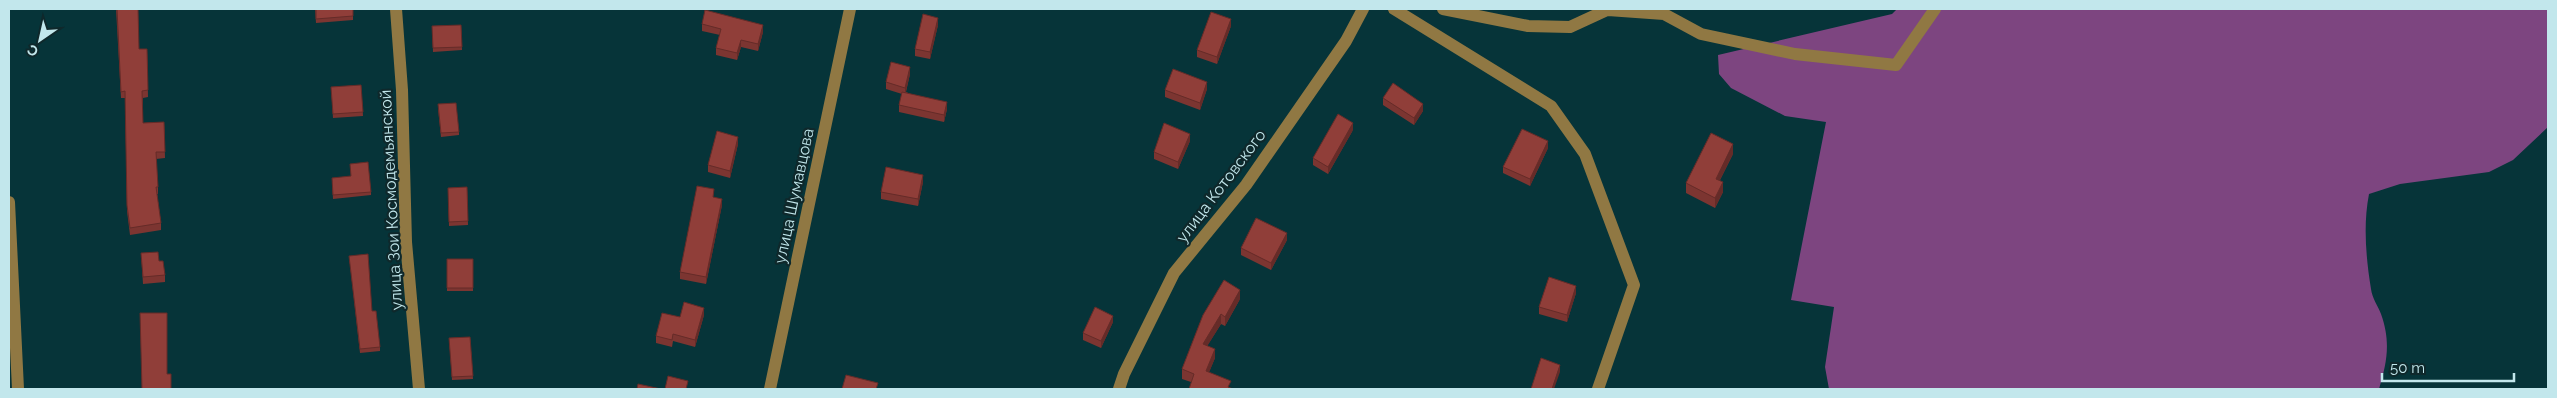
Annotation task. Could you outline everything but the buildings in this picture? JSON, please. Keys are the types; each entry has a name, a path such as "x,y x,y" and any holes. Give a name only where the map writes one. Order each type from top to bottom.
{"street":[{"name":"улица Зои Космодемьянской","path":"396,9 402,90 406,242 419,389"},
{"name":"улица Шумавцова","path":"770,389 850,9"},
{"name":"улица Котовского","path":"1119,389 1124,374 1174,273 1246,185 1346,40 1363,9"},
{"path":"1394,9 1551,106 1585,154 1634,285 1598,389"},
{"path":"1443,9 1528,26 1570,27 1609,9 1664,14 1701,34 1795,54 1896,65 1935,9"},
{"path":"9,202 18,389"}],"shaded area":[{"path":"1897,9 2548,9 2548,127 2513,160 2489,172 2400,184 2369,194 2366,230 2368,265 2372,292 2384,324 2387,343 2386,361 2379,389 1829,389 1825,367 1834,307 1791,300 1826,122 1785,116 1731,88 1719,74 1718,55 1892,14"}]}
